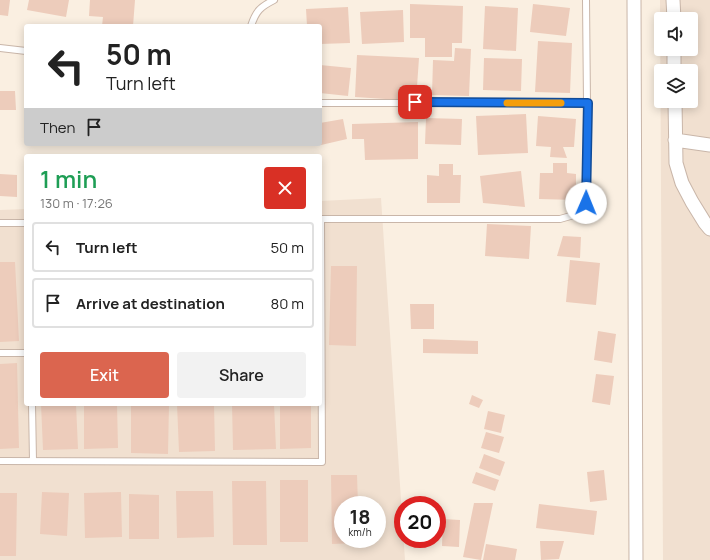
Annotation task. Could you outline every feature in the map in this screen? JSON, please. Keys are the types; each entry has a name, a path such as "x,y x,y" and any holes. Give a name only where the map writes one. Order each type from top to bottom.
{"street":[{"path":"634,0 636,560"},
{"path":"673,0 674,12"},
{"path":"675,108 676,163 682,183 692,202 710,229"},
{"path":"675,140 710,145"}],"lane":[{"path":"252,24 254,17 262,6 274,0"},
{"path":"322,219 560,219 581,213 586,203 588,103 586,0"},
{"path":"0,48 24,51"},
{"path":"322,102 588,103"},
{"path":"0,223 24,223"},
{"path":"0,353 24,353"},
{"path":"32,406 33,462"},
{"path":"0,461 322,462 322,406"}],"shaded area":[{"path":"660,0 710,0 710,560 663,560 661,108 698,108 698,64 660,64 660,56 698,56 698,12 660,12"},
{"path":"381,198 401,496 394,496 394,548 404,548 405,560 0,560 0,210 24,209 24,406 322,406 322,201"}],"building":[{"path":"0,0 10,0 8,16 0,15"},
{"path":"29,0 69,0 66,17 27,10"},
{"path":"90,0 135,0 133,24 102,24 103,17 89,16"},
{"path":"410,4 463,6 462,43 452,43 452,57 425,57 425,38 410,38"},
{"path":"533,4 570,8 566,36 530,32"},
{"path":"485,6 518,8 516,51 483,49"},
{"path":"348,7 350,43 322,44 322,24 307,24 306,9"},
{"path":"403,10 404,42 362,44 360,12"},
{"path":"538,41 572,43 570,93 535,92"},
{"path":"455,48 471,49 469,96 432,95 433,60 454,61"},
{"path":"357,55 419,58 416,101 355,97"},
{"path":"484,58 522,59 521,91 483,90"},
{"path":"322,65 351,68 348,96 322,93"},
{"path":"0,91 15,91 16,110 0,110"},
{"path":"526,114 528,153 478,155 476,116"},
{"path":"538,116 576,119 574,147 563,147 567,158 550,157 551,147 536,146"},
{"path":"426,118 462,119 461,145 425,144"},
{"path":"343,119 347,139 322,145 322,123"},
{"path":"418,122 418,159 365,160 364,139 352,139 352,124"},
{"path":"553,163 567,163 567,173 576,174 576,200 539,199 540,173 553,173"},
{"path":"439,164 453,164 453,175 461,175 460,203 427,203 427,175 439,176"},
{"path":"521,171 525,207 483,203 480,176"},
{"path":"0,174 17,175 17,197 0,196"},
{"path":"487,224 531,226 529,259 485,256"},
{"path":"563,236 581,237 580,258 557,256"},
{"path":"570,260 600,263 596,305 566,302"},
{"path":"0,262 15,262 19,341 0,342"},
{"path":"331,266 357,266 356,346 329,345"},
{"path":"410,304 434,304 434,329 411,329"},
{"path":"598,331 616,334 612,363 594,360"},
{"path":"423,339 478,341 478,354 423,353"},
{"path":"17,363 19,448 0,449 0,364"},
{"path":"596,374 614,376 610,405 592,402"},
{"path":"472,395 483,400 479,408 469,404"},
{"path":"41,406 76,406 78,449 43,450"},
{"path":"84,406 117,406 118,448 84,449"},
{"path":"131,406 169,406 168,454 131,453"},
{"path":"177,406 214,406 215,451 179,452"},
{"path":"232,406 274,406 276,449 233,450"},
{"path":"280,406 311,406 311,448 280,449"},
{"path":"488,411 505,415 501,433 484,429"},
{"path":"486,432 504,437 499,453 481,448"},
{"path":"484,454 505,462 500,476 479,468"},
{"path":"604,470 607,500 590,502 587,472"},
{"path":"476,472 499,480 495,491 472,483"},
{"path":"331,475 357,475 358,496 334,496 334,544 332,544"},
{"path":"280,480 308,480 308,542 280,542"},
{"path":"232,481 266,481 267,545 233,545"},
{"path":"176,491 213,491 214,537 177,538"},
{"path":"42,492 69,493 67,536 40,534"},
{"path":"121,492 122,537 85,538 84,493"},
{"path":"0,493 17,493 16,556 0,556"},
{"path":"129,494 159,495 159,539 129,539"},
{"path":"474,503 493,503 481,560 463,557"},
{"path":"539,504 597,511 594,535 536,528"},
{"path":"446,519 460,520 459,547 446,546"},
{"path":"540,541 564,541 559,559 541,560"},
{"path":"486,544 517,549 515,560 483,560"}],"slow traffic":[{"path":"507,103 561,103"}],"route":[{"path":"415,102 588,103 586,203"}]}
